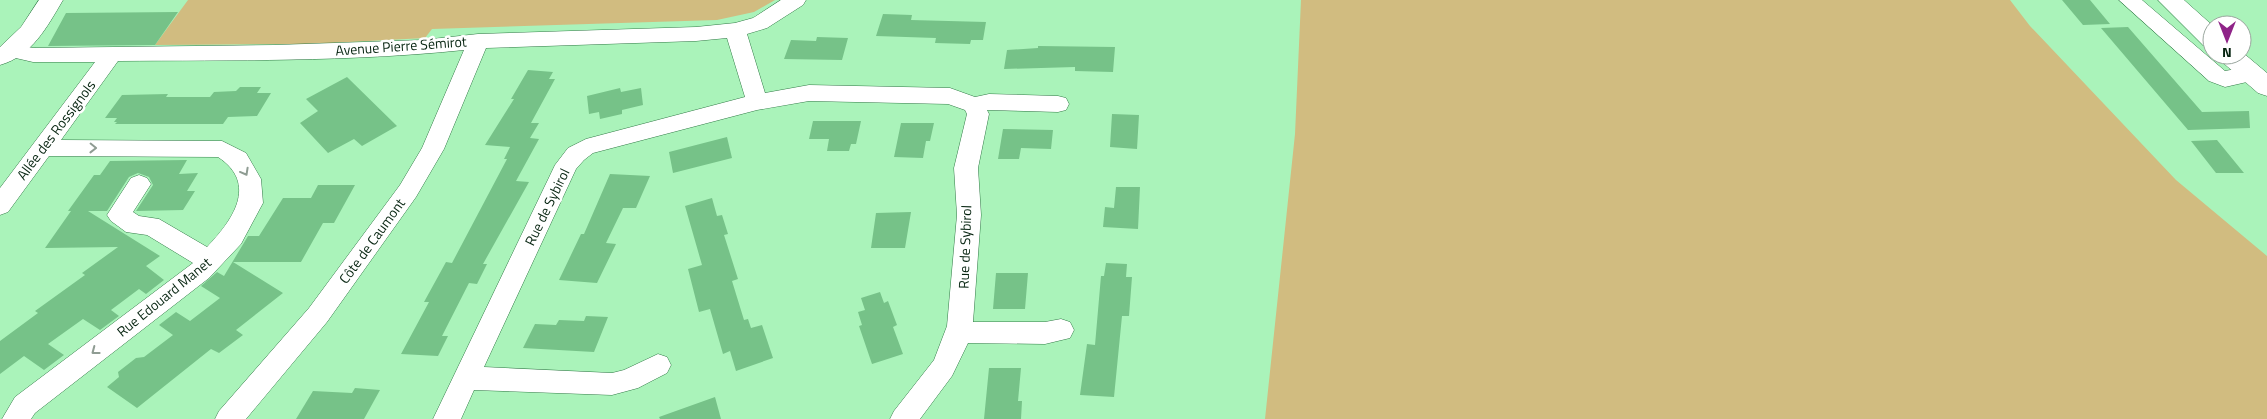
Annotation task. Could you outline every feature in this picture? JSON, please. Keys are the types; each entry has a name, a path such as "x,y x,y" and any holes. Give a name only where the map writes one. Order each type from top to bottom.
{"main road":[{"path":"7,54 25,40 51,0"},
{"path":"2170,0 2202,30"},
{"path":"2241,65 2259,81"}],"street":[{"name":"Avenue Pierre Sémirot","path":"7,54 112,54 422,47 478,41 696,34 735,30 760,23 796,0"},
{"path":"2129,0 2217,76 2225,79 2259,81"},
{"path":"735,30 758,102"},
{"name":"Côte de Caumont","path":"229,419 318,315 408,190 433,149 478,41"},
{"name":"Allée des Rossignols","path":"0,206 112,54"},
{"name":"Rue de Sybirol","path":"447,419 567,164 576,154 586,148 758,102 809,93 883,93 950,96 974,105 989,102 1058,104"},
{"name":"Rue de Sybirol","path":"904,419 943,368 958,332 969,215 966,168 978,114 974,105"},
{"name":"Rue Edouard Manet","path":"16,419 25,405 200,271 232,237 251,204 249,179 238,158 222,149 44,148"},
{"path":"139,184 119,215 134,225 151,226 210,261"},
{"path":"958,332 1045,333 1061,330"},
{"path":"465,378 612,384 629,380 658,365"}],"shaded area":[{"path":"188,0 775,0 754,12 717,20 432,29 425,38 312,44 155,45"},
{"path":"1301,0 2010,0 2030,26 2176,180 2267,256 2267,419 1265,419 1295,134"}],"building":[{"path":"2062,0 2090,0 2110,24 2083,25"},
{"path":"178,12 155,45 48,46 66,13"},
{"path":"883,14 912,15 911,20 986,22 983,40 971,40 970,44 935,43 936,38 876,36"},
{"path":"2128,27 2202,112 2249,111 2250,128 2188,130 2101,28"},
{"path":"817,37 848,38 842,60 784,59 791,40 816,41"},
{"path":"1038,46 1115,47 1113,72 1075,71 1075,67 1004,69 1007,50 1038,48"},
{"path":"528,70 553,72 549,79 555,79 531,123 539,123 530,138 539,139 516,181 529,182 483,264 487,264 477,284 469,283 442,336 448,336 438,356 401,354 429,302 424,302 446,262 452,263 507,159 504,159 510,147 485,145 514,99 511,99"},
{"path":"347,77 397,126 362,146 354,139 328,153 300,123 318,111 306,99"},
{"path":"240,87 261,87 257,93 271,93 257,116 228,117 223,124 115,124 117,122 114,122 117,118 105,118 122,95 168,94 166,97 210,97 214,92 236,91"},
{"path":"620,88 621,92 641,88 643,105 622,110 622,114 600,119 599,112 589,114 587,96"},
{"path":"1112,114 1139,115 1137,149 1110,147"},
{"path":"813,121 861,121 856,144 851,144 849,151 827,151 829,139 809,139"},
{"path":"901,123 934,123 930,141 926,141 923,158 894,157"},
{"path":"1003,129 1053,130 1051,149 1021,148 1019,159 998,159"},
{"path":"727,137 732,158 673,173 669,152"},
{"path":"2217,140 2244,173 2216,173 2191,141"},
{"path":"187,160 179,174 198,173 187,191 195,191 183,210 136,211 153,185 149,177 138,173 129,177 107,211 88,211 160,256 146,266 164,280 146,294 139,289 111,310 119,316 100,330 83,319 48,344 64,355 44,370 24,356 0,374 0,341 38,313 35,311 85,275 82,273 118,247 45,248 71,211 68,211 94,175 100,175 110,161"},
{"path":"610,174 650,176 636,208 623,208 606,243 616,244 597,283 559,280 581,234 584,234"},
{"path":"318,185 355,185 334,223 323,223 301,262 233,262 283,293 236,330 243,335 219,353 211,349 137,408 107,387 119,377 118,372 136,358 144,357 173,335 159,325 176,312 190,321 220,298 201,286 217,272 224,276 248,236 259,236 283,198 311,198"},
{"path":"1116,187 1140,187 1138,229 1103,227 1105,207 1114,208"},
{"path":"712,198 717,216 722,215 728,234 724,235 738,279 732,281 744,320 748,319 751,328 762,325 773,358 736,371 730,351 723,354 710,309 699,312 688,269 702,265 685,206"},
{"path":"911,212 905,248 871,248 876,213"},
{"path":"1106,263 1127,264 1126,277 1132,277 1129,316 1122,316 1114,397 1080,395 1087,344 1095,345 1101,276 1104,276"},
{"path":"996,273 1028,273 1025,309 993,309"},
{"path":"880,292 884,303 888,301 897,325 893,327 903,354 872,364 859,326 862,325 858,312 865,310 861,298"},
{"path":"586,316 608,317 594,352 523,348 535,324 556,325 559,320 584,321"},
{"path":"989,368 1021,368 1018,401 1022,401 1021,419 984,419"},
{"path":"355,388 380,390 364,419 296,419 313,391 352,393"},
{"path":"715,397 721,419 660,419 659,417"}]}
